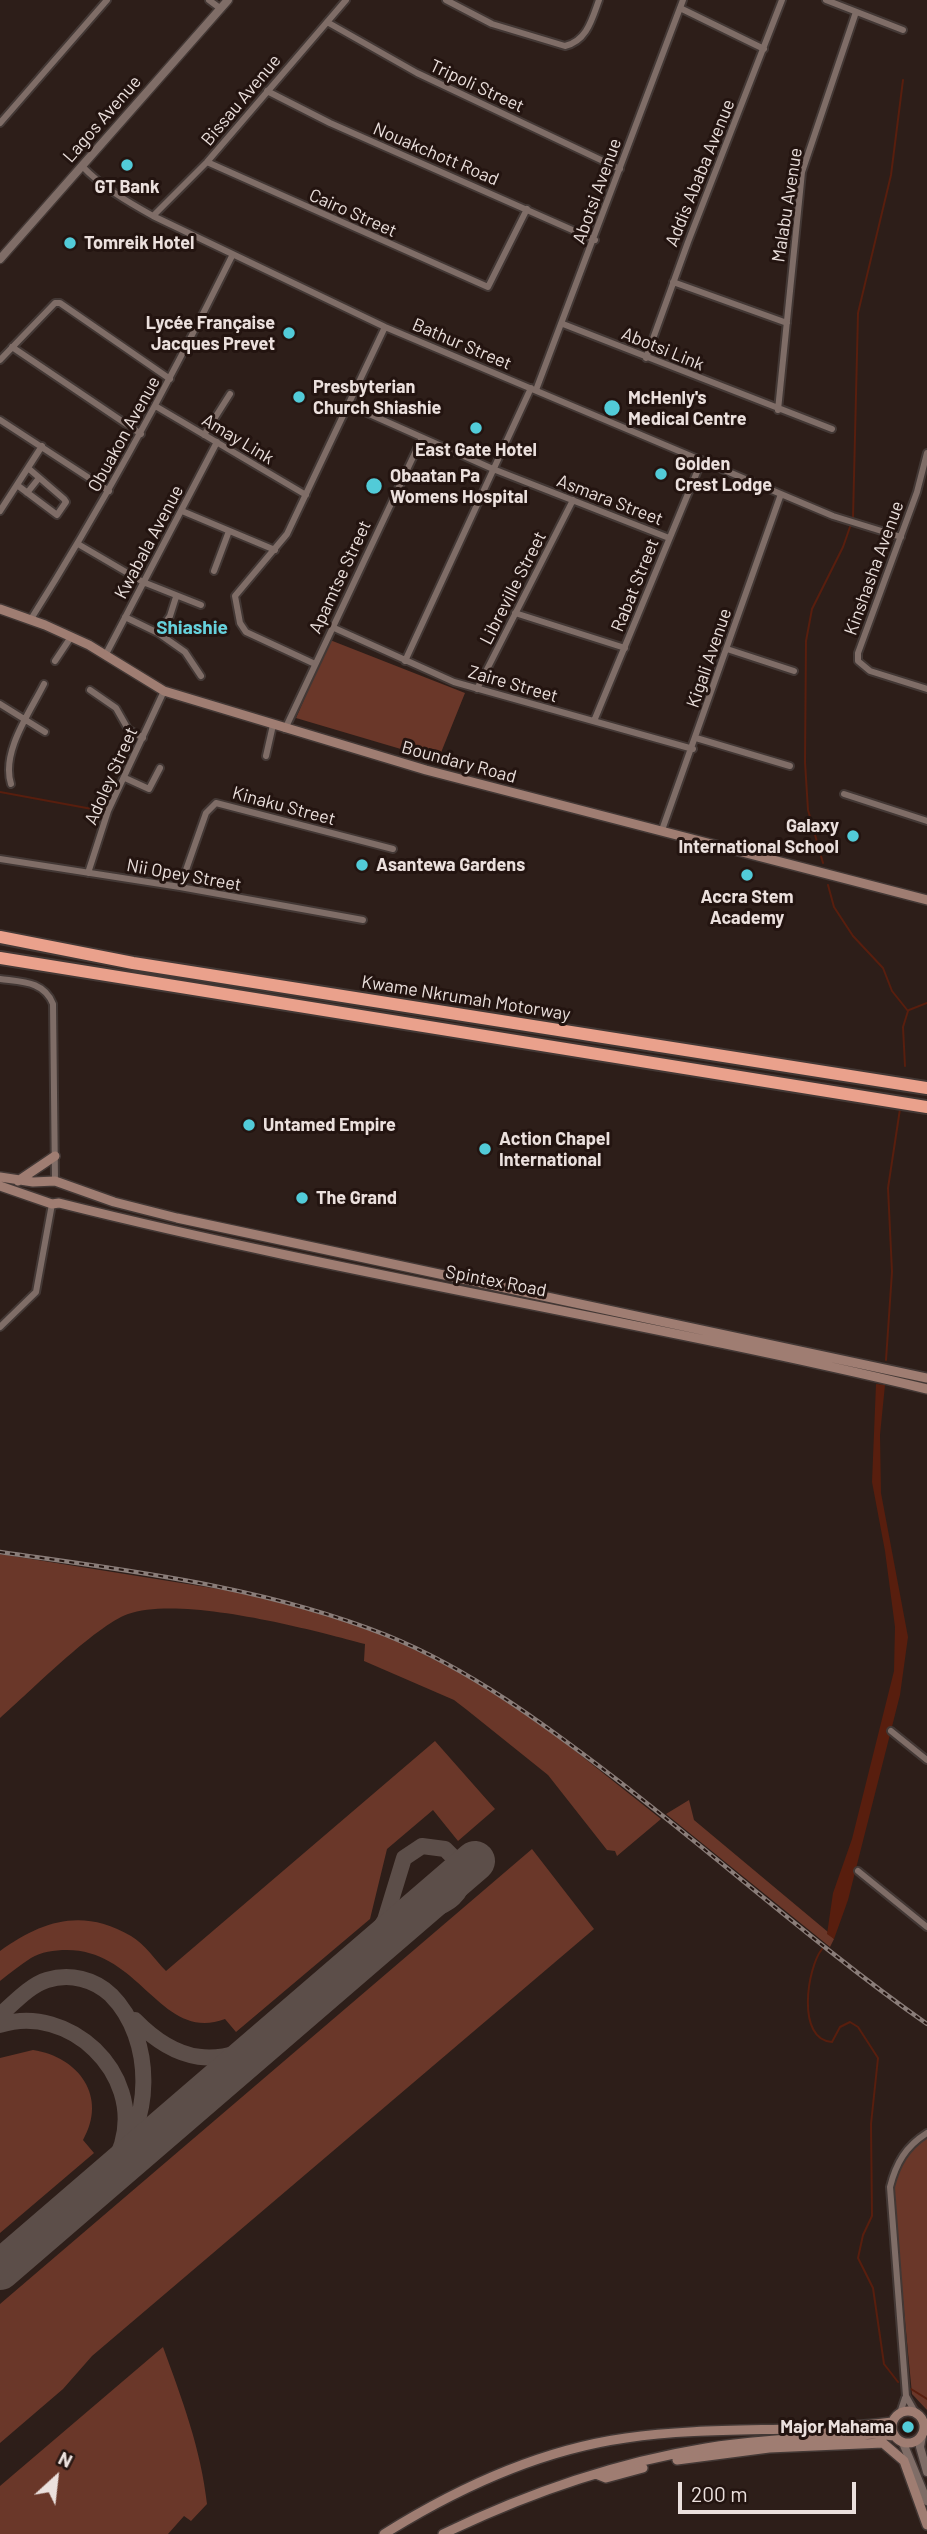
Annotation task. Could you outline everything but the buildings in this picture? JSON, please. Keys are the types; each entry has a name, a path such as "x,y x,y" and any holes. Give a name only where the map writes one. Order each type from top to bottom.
{"highway":[{"name":"Kwame Nkrumah Motorway","path":"0,937 146,965 927,1088"},
{"name":"Kwame Nkrumah Motorway","path":"0,958 927,1107"}],"main road":[{"name":"Boundary Road","path":"0,609 31,619 106,654 164,691 285,729 439,774 927,900"},
{"path":"18,1181 55,1156"},
{"name":"Spintex Road","path":"0,1177 54,1183 177,1218 927,1378"},
{"path":"54,1183 65,1195 52,1202 42,1191 54,1183"},
{"name":"Spintex Road","path":"0,1186 52,1202 225,1242 700,1339 927,1389"},
{"path":"384,2534 482,2482 593,2444 658,2434 892,2422 900,2413 915,2412 925,2429 910,2444 903,2443 894,2436 876,2434 705,2448 594,2473 509,2502 443,2534"},
{"path":"892,2422 894,2436"},
{"path":"594,2473 606,2478 713,2453 829,2444 883,2443 904,2461 927,2525"}],"street":[{"path":"0,123 107,0"},
{"path":"209,0 221,9"},
{"name":"Lagos Avenue","path":"0,259 229,0"},
{"name":"Bissau Avenue","path":"153,216 207,162 346,0"},
{"path":"451,1 492,24 565,46 576,44 583,36 599,0"},
{"name":"Abotsi Avenue","path":"405,661 563,324 683,0"},
{"name":"Addis Ababa Avenue","path":"646,358 782,0"},
{"path":"826,0 903,30"},
{"path":"680,8 764,49"},
{"name":"Malabu Avenue","path":"778,410 794,231 805,159 856,12"},
{"name":"Tripoli Street","path":"327,22 417,74 620,169"},
{"name":"Nouakchott Road","path":"267,91 330,123 595,240"},
{"name":"Cairo Street","path":"207,162 488,288 527,209"},
{"name":"Bathur Street","path":"82,166 104,185 153,216 385,327 781,494 855,524 901,537"},
{"name":"Obuakon Avenue","path":"31,619 157,407 232,256"},
{"path":"673,282 787,323"},
{"path":"0,360 55,303 60,303 170,379"},
{"name":"Abotsi Link","path":"563,324 832,429"},
{"path":"315,664 246,632 240,623 236,592 287,534 385,327"},
{"path":"12,346 141,434"},
{"path":"204,435 230,394"},
{"name":"Asmara Street","path":"349,405 493,469 669,538"},
{"name":"Amay Link","path":"157,407 306,495"},
{"path":"0,420 109,491"},
{"name":"Apamtse Street","path":"285,729 422,438"},
{"name":"Kwabala Avenue","path":"106,654 217,442"},
{"path":"0,511 42,446"},
{"name":"Kinshasha Avenue","path":"927,453 901,537 858,653 858,661 870,671 927,689"},
{"name":"Rabat Street","path":"594,722 702,460"},
{"path":"17,485 57,515 66,502 28,468"},
{"path":"27,492 39,478"},
{"name":"Kigali Avenue","path":"662,830 693,749 781,494"},
{"name":"Libreville Street","path":"477,689 573,500"},
{"path":"182,511 275,550"},
{"path":"214,571 229,531"},
{"path":"78,544 143,582 201,605"},
{"path":"158,633 170,615 176,597"},
{"path":"515,613 625,648"},
{"path":"125,617 158,633 185,652 201,677"},
{"name":"Zaire Street","path":"332,627 405,661 477,689 693,749"},
{"path":"55,661 71,637"},
{"path":"727,649 794,671"},
{"path":"10,783 7,772 9,758 44,684"},
{"path":"90,690 116,708 128,729 143,738"},
{"name":"Adoley Street","path":"88,873 108,811 164,691"},
{"path":"0,704 45,732"},
{"path":"266,756 273,725"},
{"path":"696,738 790,766"},
{"path":"125,778 149,789 160,768"},
{"path":"844,793 927,821"},
{"name":"Kinaku Street","path":"180,887 206,813 216,803 393,849"},
{"name":"Nii Opey Street","path":"0,859 180,887 363,920"},
{"path":"0,979 42,987 53,1004 54,1183"},
{"path":"0,1327 36,1292 52,1202"},
{"path":"891,1731 927,1760"},
{"path":"858,1871 927,1927"},
{"path":"900,2413 906,2396 890,2187 900,2158 909,2146 927,2133"},
{"path":"906,2396 915,2412"},
{"path":"925,2429 920,2447 927,2472"},
{"path":"903,2443 927,2501"}],"shaded area":[{"path":"330,640 465,693 438,760 296,718"},
{"path":"876,1384 885,1385 880,1435 881,1493 908,1637 900,1695 848,1900 834,1939 827,1934 833,1893 852,1839 894,1671 895,1627 872,1482"},
{"path":"0,1554 275,1598 383,1634 480,1682 535,1719 661,1819 617,1856 615,1851 607,1850 548,1775 454,1700 364,1661 365,1644 246,1616 180,1609 151,1609 128,1614 81,1645 0,1718"},
{"path":"435,1741 495,1809 458,1841 433,1810 387,1849 370,1919 236,2032 225,2019 203,2023 184,2018 166,2008 114,1964 92,1954 67,1950 43,1953 31,1958 0,1981 0,1951 48,1925 80,1920 113,1927 131,1936 146,1948 166,1971"},
{"path":"689,1800 694,1820 828,1932 834,1939 830,1947 666,1814"},
{"path":"532,1849 594,1929 92,2356 63,2389 0,2443 0,2304"},
{"path":"33,2050 64,2061 76,2070 85,2082 92,2109 90,2124 83,2140 94,2153 0,2233 0,2058"},
{"path":"927,2137 927,2410 912,2394 893,2196 902,2162"},
{"path":"163,2347 195,2444 207,2504 191,2521 184,2516 168,2534 0,2534 0,2486"}],"waterway":[{"path":"853,518 858,313 891,175 903,80"},
{"path":"823,863 808,810 805,762 806,641 812,609 843,547 851,524"},
{"path":"0,792 92,809"},
{"path":"828,885 834,907 853,936 883,968 892,991 908,1011 903,1027 905,1066"},
{"path":"909,1010 927,1003"},
{"path":"886,1360 892,1272 888,1188 900,1109"},
{"path":"822,1949 812,1971 809,1986 809,2017 813,2029 821,2038 832,2042 840,2027 850,2022 858,2027 878,2058 871,2124 872,2216 863,2235 858,2258 873,2288 884,2364 898,2382"},
{"path":"911,2389 927,2399"}],"taxiway":[{"path":"361,1959 385,1920 404,1858 422,1846 445,1849 463,1867 460,1890 446,1904 405,1922"},
{"path":"0,2015 34,1986 64,1977 89,1981 104,1989 125,2013 136,2035 142,2058 141,2107 124,2152 109,2170"},
{"path":"135,2020 166,2045 199,2057 232,2054 269,2038"},
{"path":"0,2025 26,2021 51,2024 74,2034 95,2050 111,2069 121,2092 126,2118 117,2157 93,2190"}],"runway":[{"path":"0,2270 475,1861"}],"railway":[{"path":"0,1552 195,1582 292,1604 386,1635 447,1664 562,1738 655,1809 847,1965 927,2024"}],"place":[{"name":"GT Bank","path":"127,165"},
{"name":"Tomreik Hotel","path":"70,243"},
{"name":"Lycée Française Jacques Prevet","path":"289,333"},
{"name":"Presbyterian Church Shiashie","path":"299,397"},
{"name":"McHenly's Medical Centre","path":"612,408"},
{"name":"East Gate Hotel","path":"476,428"},
{"name":"Golden Crest Lodge","path":"661,474"},
{"name":"Obaatan Pa Womens Hospital","path":"374,486"},
{"name":"Galaxy International School","path":"853,836"},
{"name":"Asantewa Gardens","path":"362,865"},
{"name":"Accra Stem Academy","path":"747,875"},
{"name":"Untamed Empire","path":"249,1125"},
{"name":"Action Chapel International","path":"485,1149"},
{"name":"The Grand","path":"302,1198"},
{"name":"Major Mahama","path":"908,2427"}],"district":[{"name":"Shiashie","path":"192,628"}]}
